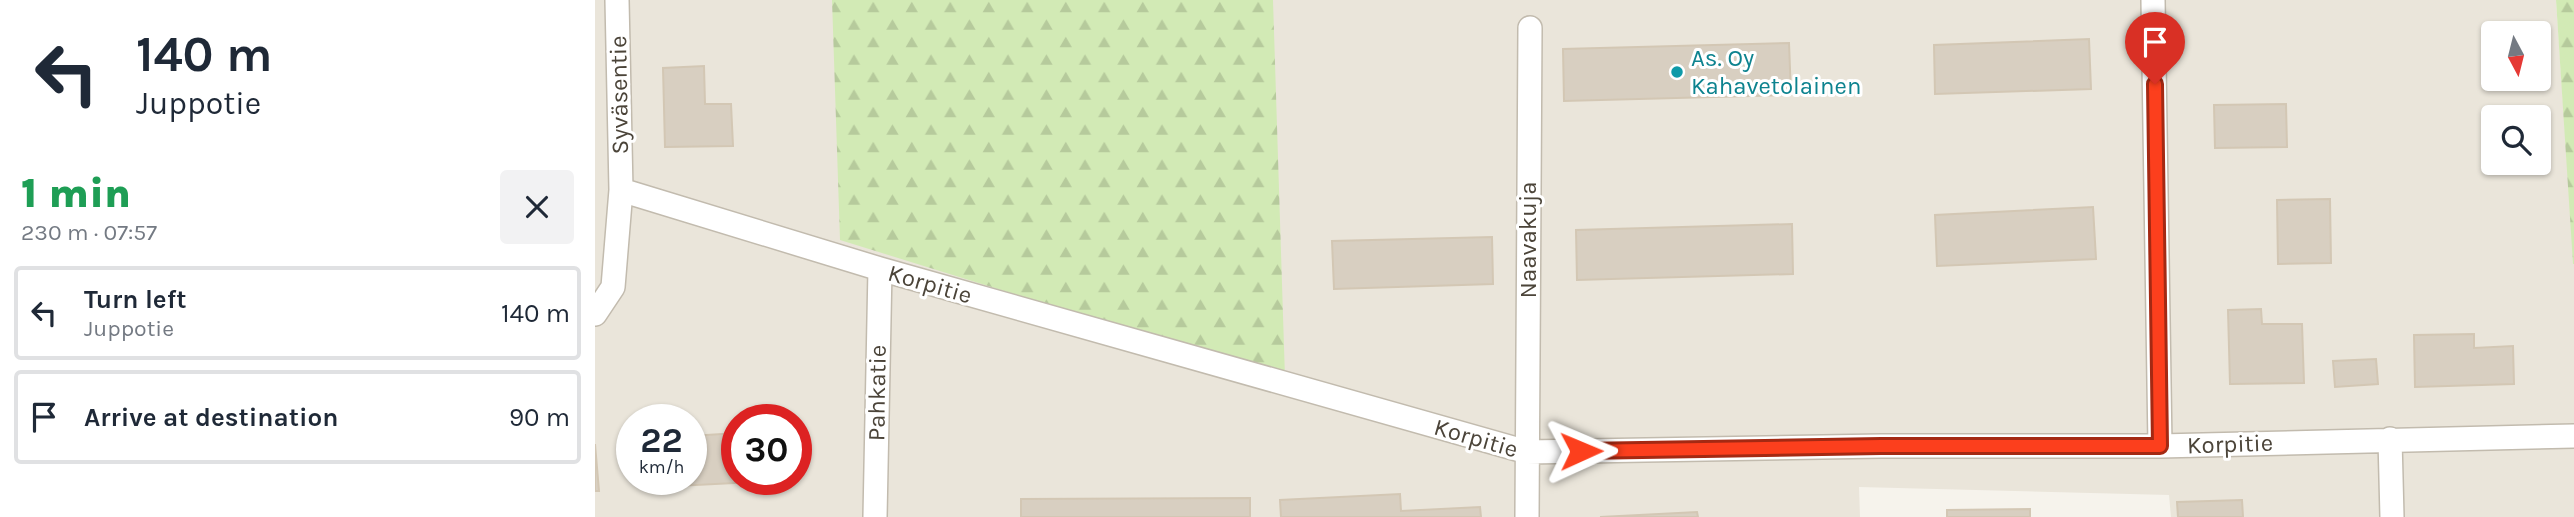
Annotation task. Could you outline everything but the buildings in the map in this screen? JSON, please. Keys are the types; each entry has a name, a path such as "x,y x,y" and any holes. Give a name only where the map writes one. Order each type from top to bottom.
{"street":[{"name":"Syväsentie","path":"595,314 613,287 621,190 617,0"},
{"path":"2153,0 2160,446"},
{"name":"Naavakuja","path":"1527,517 1530,27"},
{"name":"Korpitie","path":"621,190 880,269 1527,452 1881,446 2160,446 2574,436"},
{"name":"Pahkatie","path":"875,517 880,269"},
{"path":"2390,439 2392,517"}],"shaded area":[{"path":"595,0 2556,0 2574,264 2574,517 2171,517 2169,495 1859,487 1860,517 595,517"}],"green space":[{"path":"832,0 1273,0 1285,378 840,240"},
{"path":"2556,0 2574,0 2574,264 2573,264"}],"place":[{"name":"As. Oy Kahavetolainen","path":"1677,72"}],"route":[{"path":"1581,451 1881,446 2160,446 2155,84"}]}
